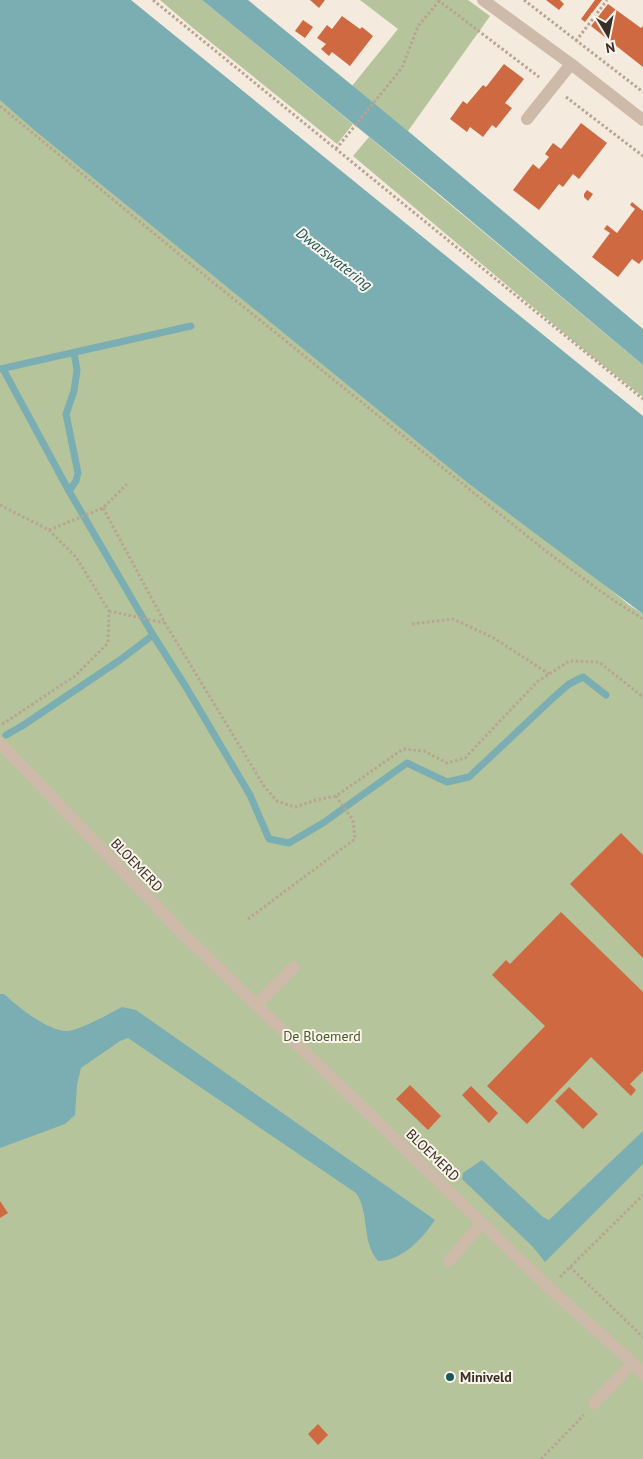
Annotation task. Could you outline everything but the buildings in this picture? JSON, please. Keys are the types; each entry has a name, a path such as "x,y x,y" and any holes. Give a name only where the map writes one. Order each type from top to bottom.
{"street":[{"path":"483,0 643,120"},
{"path":"528,119 566,61"},
{"name":"BLOEMERD","path":"0,743 181,932 549,1288 643,1374"},
{"path":"256,1005 294,967"},
{"path":"449,1262 482,1222"},
{"path":"594,1403 633,1363"}],"path":[{"path":"153,0 643,399"},
{"path":"336,149 402,68 418,26 440,0"},
{"path":"524,0 643,92"},
{"path":"566,61 576,40 607,0"},
{"path":"0,106 209,279 547,552 643,620"},
{"path":"49,530 103,508 126,484"},
{"path":"0,504 49,530 76,557 109,611 108,642 75,676 0,725"},
{"path":"103,508 166,623 264,786 277,801 295,807 336,796 403,749 424,751 447,763 464,758 537,682 569,661 599,662 643,697"},
{"path":"109,611 166,623"},
{"path":"412,624 454,619 494,638 549,674"},
{"path":"248,919 355,839 353,820 336,796"},
{"path":"549,1288 643,1195"},
{"path":"570,1267 643,1337"},
{"path":"541,1459 594,1403"}],"green space":[{"path":"160,0 202,0 353,124 337,144"},
{"path":"360,0 468,0 490,16 408,131 352,86 398,29"},
{"name":"De Bloemerd","path":"0,87 629,605 643,614 643,1459 0,1459"},
{"path":"369,137 643,365 643,397 590,355 353,156"}],"water":[{"name":"Dwarswatering","path":"0,0 131,0 643,416 643,614 468,483 33,129 0,100"},
{"path":"202,0 248,0 408,131 643,329 643,365 439,194"},
{"path":"0,994 4,994 25,1012 43,1023 68,1031 95,1021 122,1007 136,1010 435,1220 411,1248 395,1257 378,1261 369,1245 363,1209 356,1193 128,1038 120,1041 81,1068 77,1085 75,1115 65,1124 0,1148"},
{"path":"643,1131 643,1164 545,1262 533,1247 462,1179 463,1173 482,1160 543,1217 549,1220"}],"waterway":[{"path":"0,369 191,326"},
{"path":"69,491 76,481 78,473 66,414 74,391 77,370 74,353"},
{"path":"3,369 69,491 250,795 269,839 289,843 323,823 407,763 447,782 469,777 553,698 569,684 583,677 606,695"},
{"path":"6,735 120,660 153,635"}],"place":[{"name":"Miniveld","path":"450,1377"}]}
